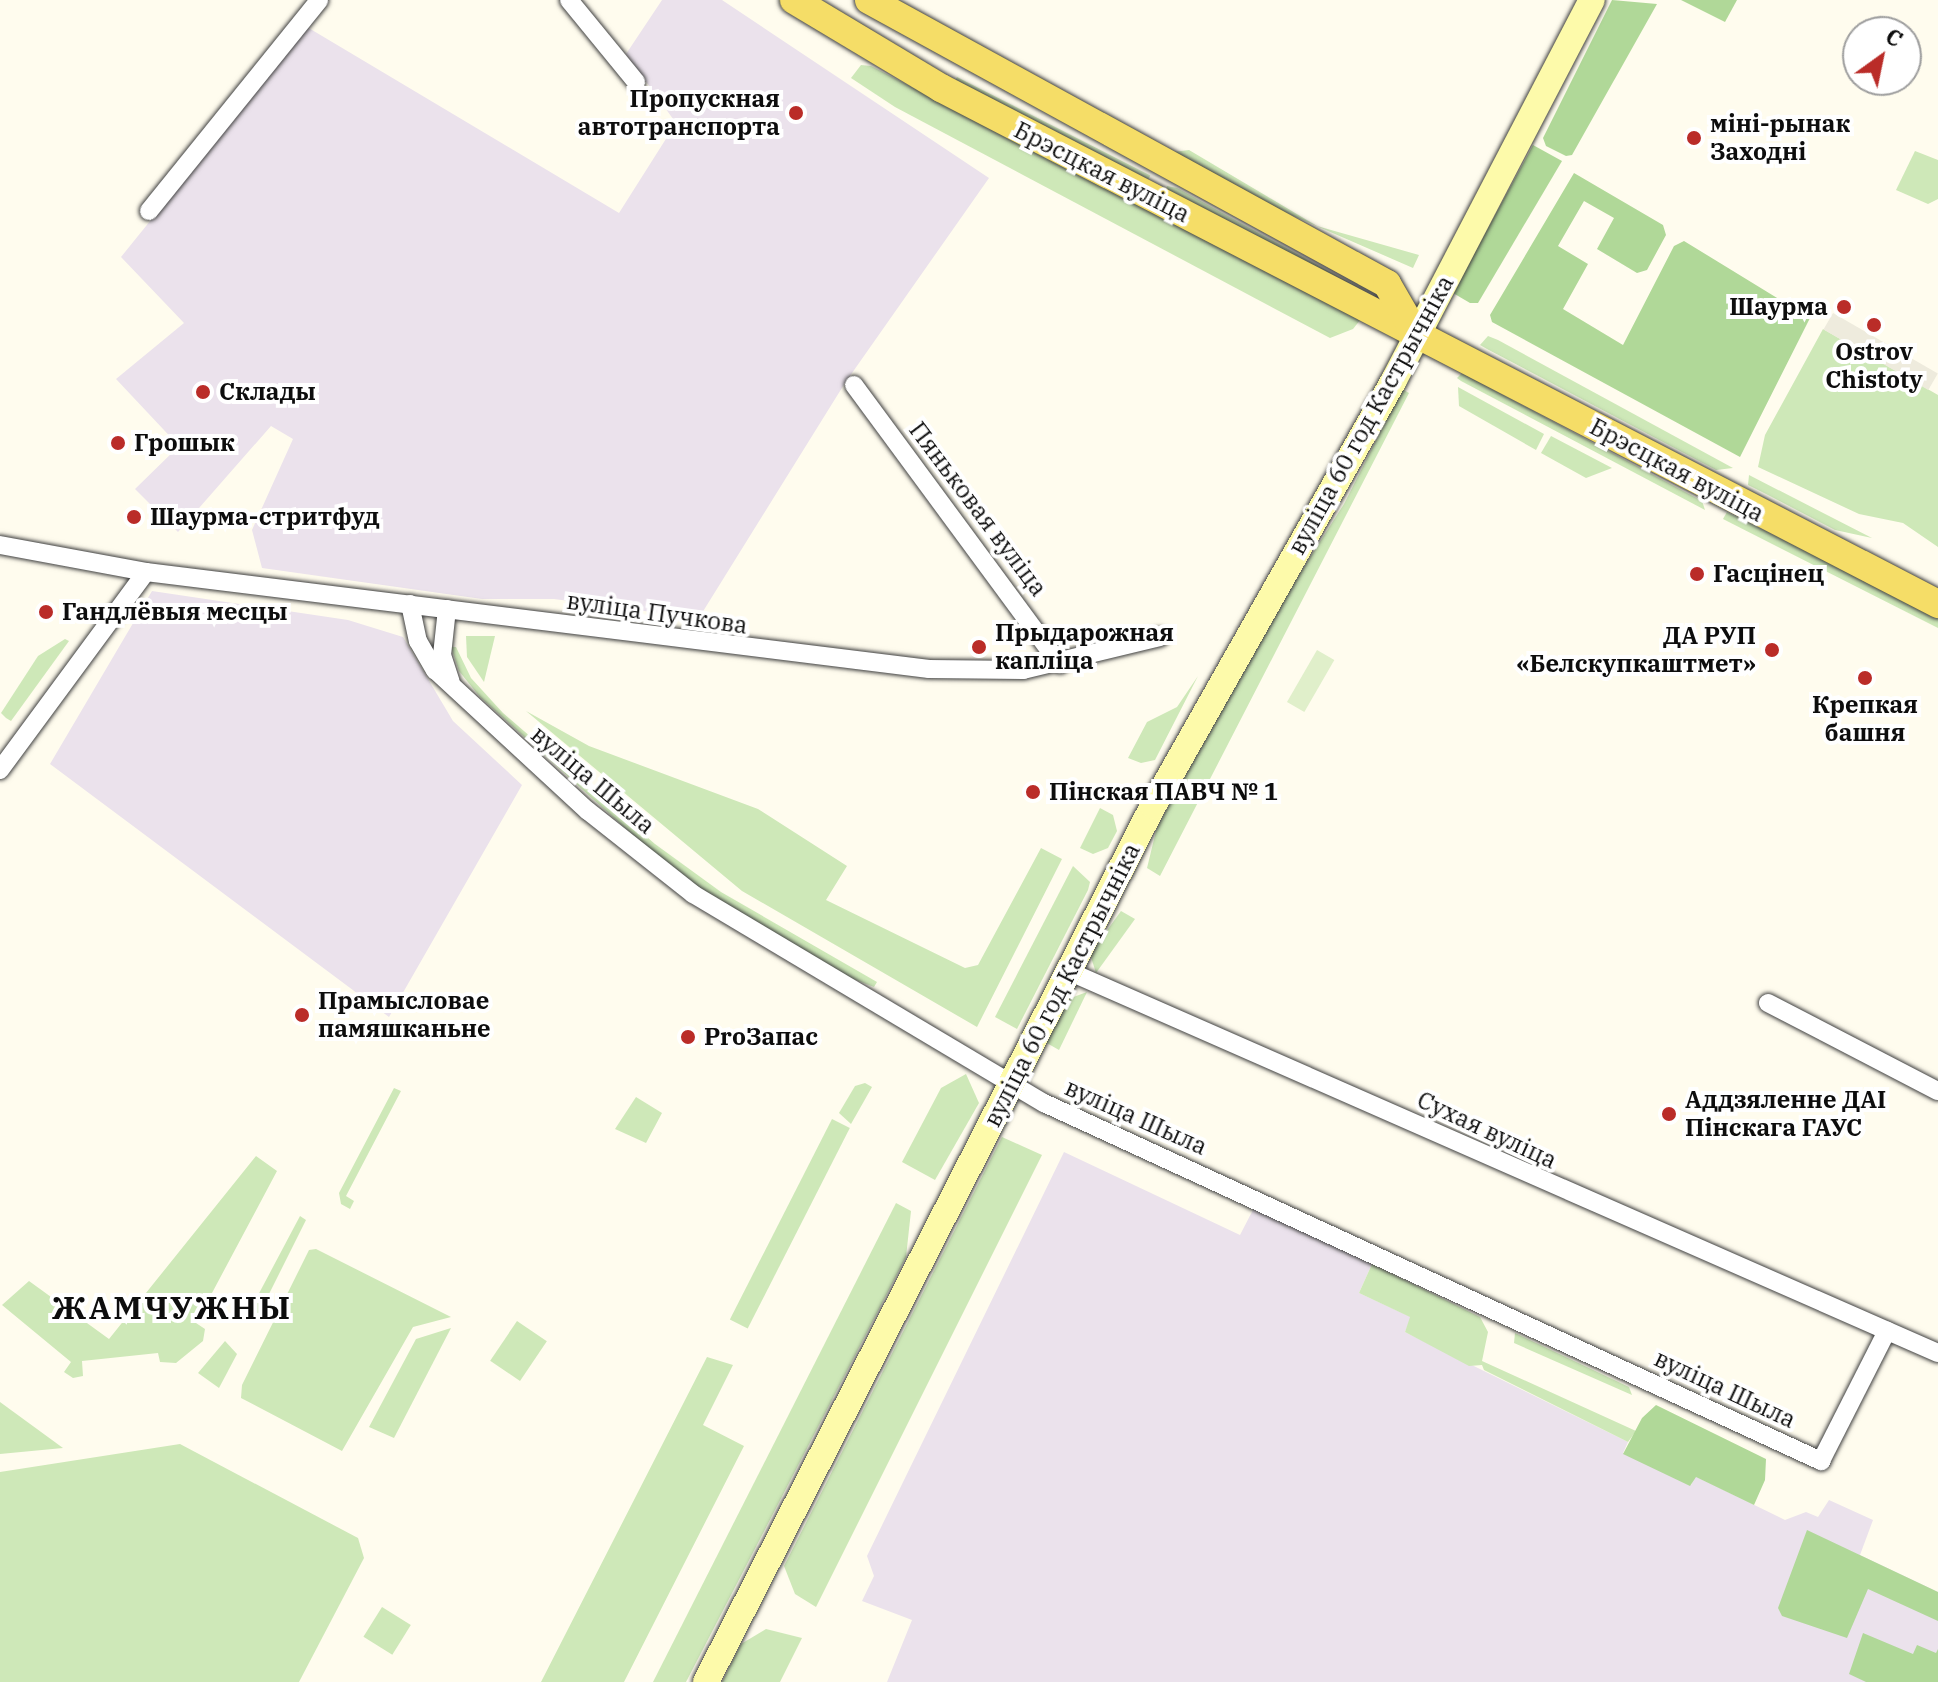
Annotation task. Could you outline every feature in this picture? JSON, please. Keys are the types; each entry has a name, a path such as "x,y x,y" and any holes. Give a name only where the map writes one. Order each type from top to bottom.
{"main road":[{"name":"Брэсцкая вуліца","path":"794,0 941,88 1938,604"},
{"name":"Брэсцкая вуліца","path":"869,0 1387,284 1416,334"}],"street":[{"path":"149,211 319,0"},
{"path":"569,0 636,82"},
{"name":"вуліца 60 год Кастрычніка","path":"706,1682 1153,806 1416,334 1592,0"},
{"name":"Пяньковая вуліца","path":"854,385 1060,664"},
{"name":"вуліца Пучкова","path":"0,545 146,572 929,669 995,673 1060,664 1160,637"},
{"path":"0,770 146,572"},
{"name":"вуліца Шыла","path":"410,604 418,641 454,688 588,811 693,894 790,957 1013,1084 1821,1461 1887,1331"},
{"path":"447,609 442,655 454,688"},
{"name":"Сухая вуліца","path":"1068,971 1938,1353"},
{"path":"1768,1003 1938,1091"}],"shaded area":[{"path":"662,0 722,0 989,178 845,383 702,613 697,618 554,599 482,599 262,568 252,530 293,439 271,426 178,532 135,489 179,446 116,379 184,323 121,257 307,27 619,213 676,123 626,54"},
{"path":"1833,313 1938,374 1928,390 1824,329"},
{"path":"152,591 348,620 403,637 453,721 522,785 389,1017 50,764"},
{"path":"1064,1152 1240,1235 1255,1206 1372,1264 1359,1293 1411,1317 1405,1332 1628,1442 1623,1453 1691,1485 1695,1476 1785,1520 1806,1512 1818,1517 1829,1500 1873,1520 1860,1555 1938,1592 1938,1682 887,1682 912,1620 862,1601 874,1576 867,1556"}],"green space":[{"path":"1612,0 1657,4 1572,155 1566,156 1546,146 1543,138"},
{"path":"1681,0 1737,0 1725,22"},
{"path":"861,65 871,66 1361,319 1353,329 1330,338 895,107 851,78"},
{"path":"957,77 1150,176 1148,180 955,81"},
{"path":"1533,145 1562,161 1478,303 1470,303 1453,293"},
{"path":"1189,150 1317,226 1419,255 1413,268 1273,207 1173,152"},
{"path":"1915,151 1938,160 1938,199 1928,204 1896,190"},
{"path":"1574,173 1663,225 1666,235 1647,270 1637,273 1597,249 1614,218 1584,201 1558,246 1588,264 1563,309 1623,345 1674,246 1684,241 1810,318 1740,457 1492,322 1490,315"},
{"path":"1167,186 1177,188 1361,289 1358,293 1166,192"},
{"path":"1823,329 1938,395 1938,547 1903,523 1859,514 1758,467 1765,435"},
{"path":"1488,336 1733,468 1716,470 1480,345"},
{"path":"1462,373 1702,501 1705,510 1461,381 1457,378"},
{"path":"1458,387 1544,434 1536,450 1459,406"},
{"path":"1402,389 1409,393 1160,876 1147,868 1157,827 1279,606 1344,504"},
{"path":"1551,436 1612,468 1586,478 1541,453"},
{"path":"1749,475 1872,538 1835,530 1748,485"},
{"path":"1727,512 1938,616 1938,628 1723,519"},
{"path":"466,636 495,636 484,682 467,657"},
{"path":"65,639 69,641 11,721 6,718 1,713 38,656"},
{"path":"451,647 456,647 471,678 503,713 655,844 721,892 877,982 874,987 830,970 700,890 635,837 480,697 459,671"},
{"path":"1317,650 1334,660 1304,712 1287,702"},
{"path":"1198,676 1155,760 1141,763 1128,758 1147,722 1177,707"},
{"path":"526,711 589,746 758,809 847,866 826,900 965,968 978,965 1041,848 1062,859 977,1027 742,891"},
{"path":"1100,808 1113,815 1117,831 1108,848 1093,854 1080,848"},
{"path":"1073,866 1090,882 1088,890 1017,1029 995,1017"},
{"path":"1121,911 1135,919 1096,973 1090,954"},
{"path":"1087,992 1059,1050 1045,1042 1068,999"},
{"path":"966,1074 979,1103 935,1180 902,1162 941,1088"},
{"path":"865,1083 872,1087 851,1124 839,1113 855,1086"},
{"path":"394,1088 401,1091 346,1196 354,1201 350,1209 341,1204 339,1193"},
{"path":"636,1097 662,1113 646,1143 615,1129"},
{"path":"832,1119 850,1128 748,1329 730,1319"},
{"path":"1002,1137 1042,1155 816,1607 795,1594 784,1566"},
{"path":"256,1156 277,1171 196,1323 205,1329 203,1341 176,1363 160,1362 158,1353 82,1361 83,1376 73,1378 64,1372 71,1362 2,1305 29,1281 109,1339"},
{"path":"896,1203 911,1211 906,1257 686,1682 653,1682"},
{"path":"300,1216 306,1220 256,1320 247,1316"},
{"path":"316,1249 451,1317 413,1327 342,1451 241,1398 242,1385 309,1250"},
{"path":"1372,1264 1480,1317 1488,1332 1482,1361 1636,1431 1628,1442 1484,1370 1482,1365 1469,1366 1405,1332 1410,1317 1359,1293"},
{"path":"517,1321 547,1341 520,1381 490,1361"},
{"path":"451,1328 394,1438 369,1427 416,1339"},
{"path":"1515,1333 1629,1387 1632,1395 1514,1343"},
{"path":"225,1341 237,1354 219,1388 198,1373"},
{"path":"707,1357 733,1365 703,1425 744,1446 624,1682 541,1682"},
{"path":"0,1402 63,1448 0,1454"},
{"path":"1656,1405 1766,1459 1765,1480 1754,1505 1696,1477 1690,1486 1623,1454 1642,1418"},
{"path":"180,1444 358,1538 364,1558 299,1682 0,1682 0,1472"},
{"path":"1807,1530 1938,1592 1938,1621 1868,1589 1847,1638 1782,1616 1778,1608"},
{"path":"382,1607 411,1625 392,1655 363,1637"},
{"path":"766,1629 802,1638 780,1682 722,1682 741,1644"},
{"path":"1863,1633 1913,1654 1917,1645 1936,1653 1938,1649 1938,1682 1866,1682 1849,1674"}],"place":[{"name":"Пропускная автотранспорта","path":"796,113"},
{"name":"міні-рынак Заходні","path":"1694,138"},
{"name":"Шаурма","path":"1844,307"},
{"name":"Ostrov Chistoty","path":"1874,325"},
{"name":"Склады","path":"203,392"},
{"name":"Грошык","path":"118,443"},
{"name":"Шаурма-стритфуд","path":"134,517"},
{"name":"Гасцінец","path":"1697,574"},
{"name":"Гандлёвыя месцы","path":"46,612"},
{"name":"Прыдарожная капліца","path":"979,647"},
{"name":"ДА РУП «Белскупкаштмет»","path":"1772,650"},
{"name":"Крепкая башня","path":"1865,678"},
{"name":"Пінская ПАВЧ № 1","path":"1033,792"},
{"name":"Прамысловае памяшканьне","path":"302,1015"},
{"name":"ProЗапас","path":"688,1037"},
{"name":"Аддзяленне ДАІ Пінскага ГАУС","path":"1669,1114"}],"district":[{"name":"ЖАМЧУЖНЫ","path":"172,1307"}]}
